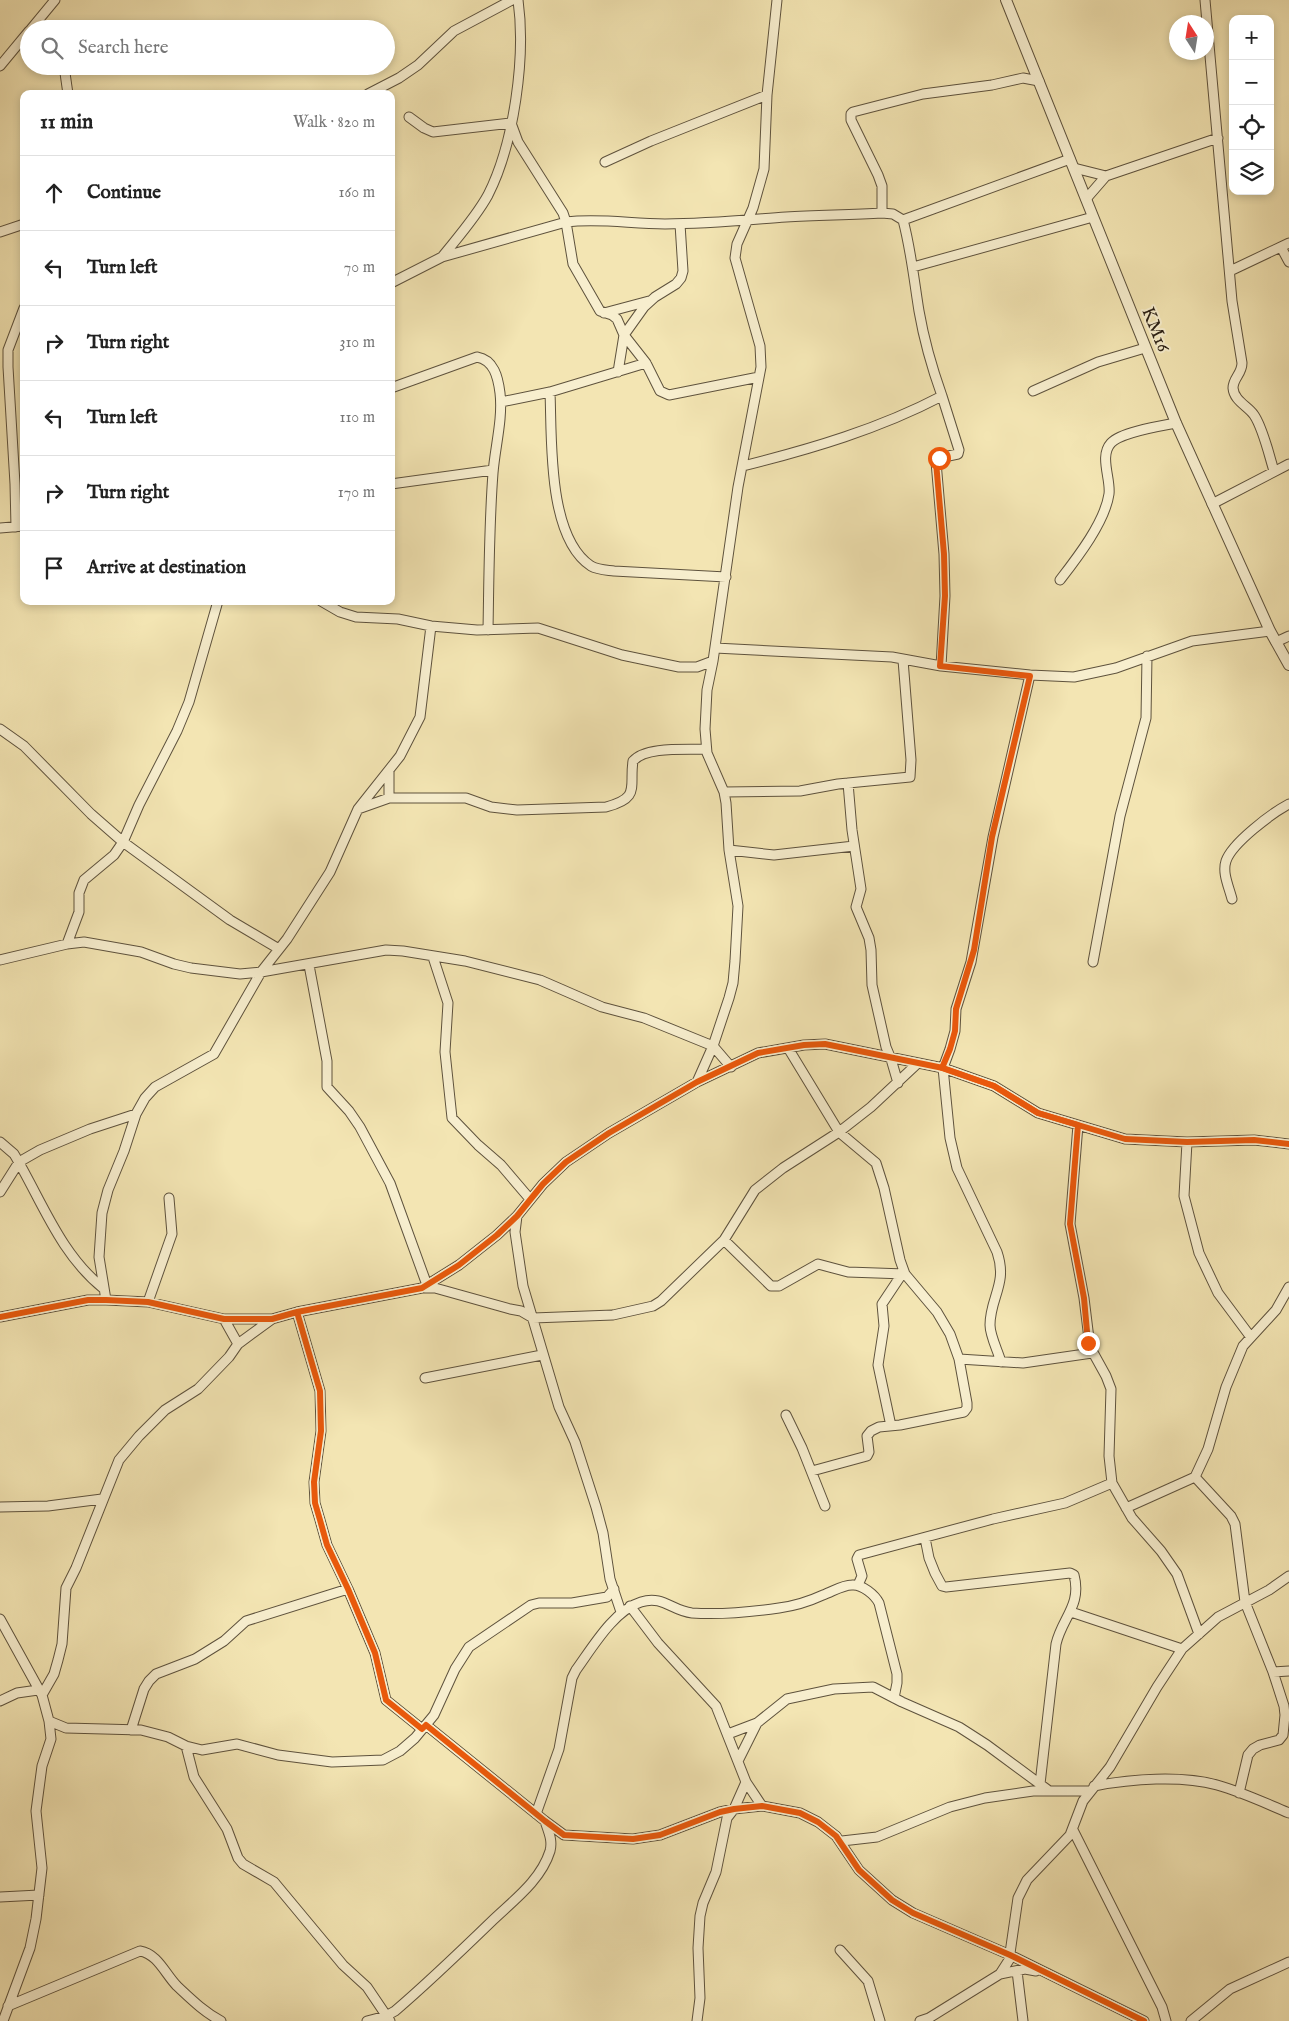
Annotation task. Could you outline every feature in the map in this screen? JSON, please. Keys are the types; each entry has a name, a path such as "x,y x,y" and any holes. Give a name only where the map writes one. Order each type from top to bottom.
{"street":[{"path":"39,20 55,0"},
{"path":"377,90 405,74 454,31 512,0"},
{"path":"442,257 488,195 501,164 517,87 521,39 518,0"},
{"path":"697,1082 713,1046 733,984 735,961 738,906 729,850 724,792 711,766 706,749 705,708 762,358 735,258 737,244 755,201 764,168 767,95 777,0"},
{"name":"KM16","path":"1006,0 1176,422 1270,631 1289,665"},
{"path":"1205,0 1230,271 1242,364 1242,370 1234,380 1233,390 1236,397 1255,416 1274,471"},
{"path":"0,66 20,43"},
{"path":"65,75 67,90"},
{"path":"882,213 882,186 851,120 853,112 923,94 992,85 1023,78 1039,80"},
{"path":"605,162 651,141 767,95"},
{"path":"409,117 433,132 511,123"},
{"path":"511,123 518,142 559,205 566,222 573,264 600,311 617,319 624,335 646,364 660,391 669,395 759,377"},
{"path":"1086,199 1106,176 1218,138"},
{"path":"903,220 1072,163 1106,176"},
{"path":"395,281 442,257 566,222 608,220 680,224 747,222 787,217 882,213 893,214 903,220 914,267 919,311 927,347 959,450 958,454 939,458 936,462 945,587 940,666"},
{"path":"914,267 1093,217"},
{"path":"604,313 650,301 676,284 681,278 683,271 680,224"},
{"path":"0,232 20,225"},
{"path":"1230,271 1285,245 1289,262"},
{"path":"618,372 624,335 650,301"},
{"path":"0,528 20,526 15,484 8,358 12,338 20,318"},
{"path":"1033,391 1098,362 1146,348"},
{"path":"395,387 477,358 485,359 492,365 496,375 500,402 493,470 490,526 488,630"},
{"path":"500,402 550,392 646,364"},
{"path":"550,392 555,499 569,536 583,559 596,569 726,577"},
{"path":"743,466 812,449 857,433 942,396"},
{"path":"1060,580 1083,550 1105,509 1109,493 1106,452 1111,443 1119,437 1176,422"},
{"path":"1212,504 1289,464"},
{"path":"395,483 493,470"},
{"path":"67,944 79,912 79,893 84,880 114,855 123,842 138,805 157,772 189,702 217,605"},
{"path":"328,605 340,612 356,617 398,620 432,626 488,630 538,628 622,655 679,667 697,667 713,660"},
{"path":"106,1300 99,1257 102,1213 108,1190 124,1151 136,1114 145,1098 155,1087 214,1054 261,972 279,949 330,872 358,809 400,756 420,717 432,626"},
{"path":"715,648 903,660 1030,676 1074,677 1116,668 1192,641 1270,631"},
{"path":"1276,642 1289,636"},
{"path":"1093,962 1120,816 1146,718 1147,656"},
{"path":"724,792 800,791 848,783 910,777 911,760 903,660"},
{"path":"1002,1362 990,1326 1001,1276 1001,1262 998,1252 957,1168 950,1138 942,1068 955,1031 956,1009 974,950 992,837 1030,676"},
{"path":"0,729 24,746 91,814 123,842 230,920 279,949"},
{"path":"358,809 389,798 466,798 491,807 517,810 606,807 617,804 630,795 633,788 633,760 638,755 650,751 706,749"},
{"path":"389,798 390,770"},
{"path":"848,783 854,846 861,889 856,907 869,938 872,985 886,1047 898,1083"},
{"path":"1232,898 1225,872 1226,860 1245,836 1289,804"},
{"path":"729,850 774,855 854,846"},
{"path":"0,960 67,944 84,942 141,952 174,964 235,974 309,965 386,950 404,951 465,961 525,975 602,1007 644,1018 713,1046 732,1066"},
{"path":"433,956 448,1003 445,1052 452,1118 501,1165 530,1199"},
{"path":"309,965 327,1061 327,1087 349,1111 360,1127 390,1183 425,1287"},
{"path":"425,1287 459,1266 517,1216 543,1184 566,1162 609,1133 697,1082 758,1053 788,1048 825,1044 942,1068 994,1086 1038,1113 1125,1139 1187,1142 1254,1140 1289,1144"},
{"path":"788,1048 839,1132 876,1163 904,1274 937,1312 950,1334 959,1359 968,1403 964,1412 879,1427 871,1431 867,1436 869,1452 867,1456 812,1471"},
{"path":"0,1317 88,1300 106,1300 148,1302 224,1319 272,1319 297,1312 425,1287 435,1288 510,1309 522,1310 533,1318 613,1315 653,1306 724,1240 755,1190 783,1168 839,1132 871,1107 918,1063"},
{"path":"0,1192 19,1162 58,1142 136,1114"},
{"path":"1078,1125 1070,1224 1084,1298 1088,1343 1106,1376 1111,1390 1109,1456 1112,1483 1126,1508 1177,1574 1199,1634"},
{"path":"0,1142 9,1148 19,1162 68,1251 89,1278 104,1290"},
{"path":"1187,1142 1184,1196 1199,1253 1218,1293 1250,1336"},
{"path":"148,1302 172,1234 168,1198"},
{"path":"517,1216 515,1232 523,1286 559,1407 575,1442 596,1507 604,1539 610,1579 621,1612"},
{"path":"724,1240 774,1287 818,1264 848,1272 904,1274"},
{"path":"891,1426 878,1370 884,1326 882,1304 904,1274"},
{"path":"1126,1508 1195,1477 1208,1449 1226,1387 1243,1346 1250,1336 1276,1310 1289,1287"},
{"path":"297,1312 320,1391 321,1431 314,1482 315,1503 327,1545 374,1653 386,1700 422,1729"},
{"path":"224,1319 238,1344"},
{"path":"0,1701 17,1693 40,1692 54,1674 62,1644 66,1588 88,1539 119,1460 139,1436 165,1410 198,1389 229,1357 238,1344 272,1319"},
{"path":"959,1359 1022,1363 1092,1353"},
{"path":"425,1378 542,1354"},
{"path":"786,1415 812,1471 825,1506"},
{"path":"1195,1477 1235,1524 1245,1602 1273,1672 1284,1706 1283,1735 1279,1740 1253,1749 1248,1755 1239,1793"},
{"path":"858,1585 862,1576 857,1559 860,1555 993,1519 1065,1503 1112,1483"},
{"path":"0,1507 48,1506 102,1500"},
{"path":"925,1538 929,1558 942,1586 949,1587 1070,1573 1074,1575 1075,1603 1059,1633 1056,1644 1040,1784"},
{"path":"1000,1974 1010,1955 1018,1898 1027,1880 1073,1830 1079,1809 1110,1767 1157,1686 1182,1650 1218,1617 1269,1590 1289,1576"},
{"path":"607,1597 610,1579"},
{"path":"536,1814 559,1749 572,1678 576,1670 621,1612 630,1606 652,1600 694,1613 780,1608 812,1600 848,1585 858,1585 875,1596 881,1608 897,1674 894,1698"},
{"path":"131,1730 144,1689 156,1674 195,1659 224,1642 246,1621 348,1590"},
{"path":"49,1721 66,1728 131,1730 153,1733 202,1750 237,1744 278,1755 332,1762 365,1762 390,1757 415,1738 422,1729 440,1703 469,1648 482,1637 531,1605 607,1597 614,1590"},
{"path":"630,1606 658,1643 716,1706 746,1782 762,1806"},
{"path":"1071,1612 1182,1650"},
{"path":"0,1619 40,1692 49,1721 51,1739 50,1748 42,1766 36,1811 42,1868 30,1948 3,2021"},
{"path":"1273,1672 1289,1671"},
{"path":"728,1734 757,1723 787,1699 834,1689 873,1687 959,1727 988,1745 1048,1790"},
{"path":"738,1762 757,1723"},
{"path":"422,1729 426,1725 564,1835 610,1839 645,1838 724,1815 734,1809 762,1806 800,1812 818,1822 842,1841 859,1870 892,1900 914,1913 1010,1955 1144,2021"},
{"path":"51,1739 66,1728"},
{"path":"415,1738 435,1732"},
{"path":"186,1746 194,1776 227,1829 238,1858 254,1871 263,1874 274,1882 343,1965 367,1987 388,2018"},
{"path":"1110,1767 1116,1782"},
{"path":"842,1841 877,1837 964,1802 1033,1791 1092,1789 1116,1782 1197,1781 1217,1785 1289,1813"},
{"path":"734,1809 746,1782"},
{"path":"697,2021 700,1998 698,1948 700,1916 703,1903 716,1872 724,1815"},
{"path":"367,2021 388,2018 440,1971 533,1881 547,1860 552,1842 545,1821"},
{"path":"1073,1830 1162,2007 1166,2021"},
{"path":"552,1842 564,1835"},
{"path":"0,1896 39,1895"},
{"path":"840,1950 868,1981 880,2021"},
{"path":"8,2006 140,1951 147,1952 153,1956 177,1986 194,2002 221,2021"},
{"path":"1191,2021 1230,1989 1289,1962"},
{"path":"920,2021 929,2019 1000,1974 1025,1969 1044,1972"},
{"path":"1017,1971 1023,2021"}],"cycle path":[{"path":"0,1317 88,1300 106,1300 148,1302 224,1319 272,1319 297,1312 422,1288 459,1265 497,1235 517,1216 543,1184 566,1162 609,1133 697,1082 758,1053 804,1045 825,1044 943,1068 994,1086 1038,1113 1125,1139 1187,1142 1254,1140 1289,1144"},
{"path":"297,1312 320,1391 321,1431 314,1482 315,1503 327,1545 375,1653 386,1700 422,1729 426,1725 564,1835 633,1839 660,1835 720,1812 762,1806 800,1813 818,1822 836,1836 859,1870 892,1900 913,1913 1010,1955 1144,2021"}],"route":[{"path":"939,458 936,462 944,554 945,596 940,666 1030,676 992,837 974,950 956,1009 955,1031 942,1068 994,1086 1038,1113 1078,1125 1070,1224 1084,1298 1088,1343"}]}
